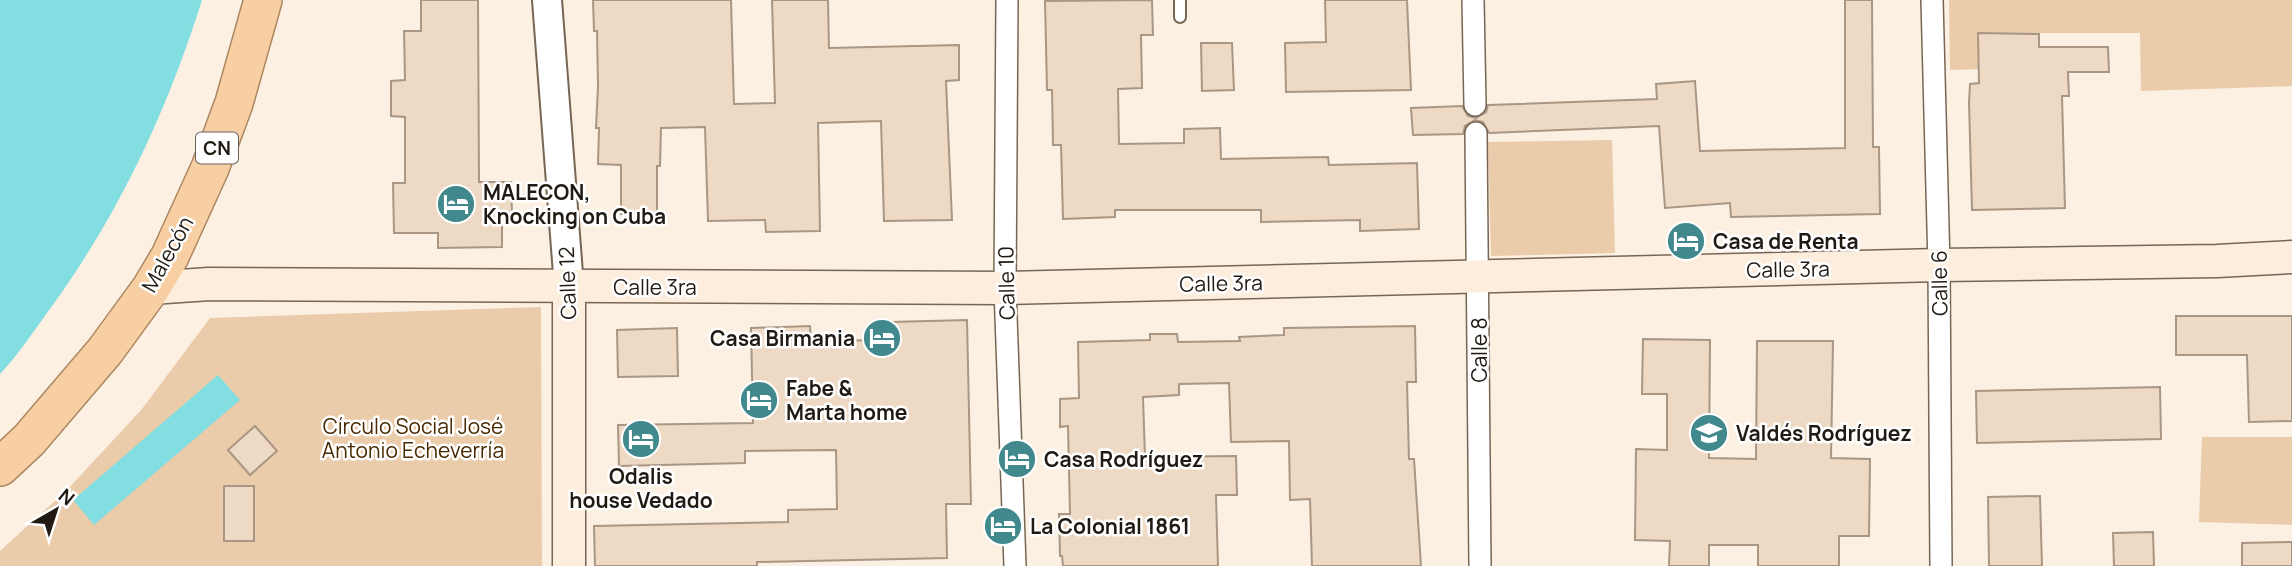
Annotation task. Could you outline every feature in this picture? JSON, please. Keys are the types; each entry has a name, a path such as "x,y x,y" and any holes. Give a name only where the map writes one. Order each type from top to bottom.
{"highway":[{"name":"Malecón","path":"0,467 29,440 105,351 151,288 170,256 210,168 234,103 262,0"}],"main road":[{"name":"Calle 3ra","path":"151,288 209,284 1005,288 2292,257"},
{"name":"Calle 12","path":"569,287 569,566"}],"street":[{"name":"Calle 12","path":"547,0 569,287"},
{"name":"Calle 10","path":"1007,0 1005,288 1014,566"},
{"path":"1473,0 1475,105"},
{"name":"Calle 6","path":"1932,0 1939,265 1941,566"},
{"name":"Calle 8","path":"1476,133 1480,566"}],"lane":[{"path":"1180,0 1180,17"}],"green space":[{"path":"1949,0 2292,0 2292,86 2141,91 2140,33 1978,33 1979,69 1950,70"},
{"path":"1612,140 1615,253 1491,256 1488,142"},
{"name":"Círculo Social José Antonio Echeverría","path":"541,307 542,566 0,566 0,551 67,490 142,409 210,318"},
{"path":"2202,437 2292,437 2292,525 2199,522"}],"water":[{"path":"0,0 202,0 157,121 120,197 77,270 0,374"},
{"path":"218,375 240,400 94,525 73,500"}],"building":[{"path":"421,0 478,0 479,182 511,182 512,213 502,213 502,247 438,248 438,233 394,233 393,183 405,183 405,117 391,116 391,81 405,80 404,31 421,31"},
{"path":"593,0 731,0 734,104 775,103 772,0 828,0 829,48 959,45 959,80 946,81 952,220 884,221 881,121 818,123 820,231 766,232 765,220 708,221 705,127 661,128 660,166 657,166 657,214 621,214 621,165 598,164 597,31 594,31"},
{"path":"1152,0 1153,35 1141,35 1142,88 1118,89 1119,144 1184,143 1184,129 1220,128 1221,159 1328,157 1329,165 1417,163 1419,229 1360,231 1360,220 1261,222 1261,210 1115,210 1115,217 1063,219 1061,145 1053,145 1052,90 1047,90 1045,1"},
{"path":"1325,0 1407,0 1411,90 1286,92 1285,43 1326,42"},
{"path":"1845,0 1872,0 1873,147 1879,147 1880,214 1731,217 1730,203 1665,208 1659,126 1489,133 1483,122 1475,120 1465,126 1463,134 1413,135 1411,108 1462,106 1468,116 1476,118 1486,112 1488,105 1657,99 1656,84 1695,81 1700,151 1845,148"},
{"path":"1978,33 2039,34 2039,47 2108,47 2109,72 2068,72 2069,96 2062,96 2065,208 1972,210 1969,103 1970,84 1979,83"},
{"path":"1201,43 1232,43 1234,90 1202,91"},
{"path":"2176,316 2292,316 2292,421 2249,422 2247,355 2176,355"},
{"path":"967,320 971,504 946,504 947,558 757,562 757,566 595,566 594,526 788,522 788,510 837,509 836,450 745,451 745,463 619,466 618,425 753,423 751,328 810,326 811,341 890,340 890,322"},
{"path":"1415,326 1416,382 1407,382 1409,459 1414,459 1421,566 1312,566 1310,499 1290,500 1289,441 1231,442 1229,383 1179,384 1179,395 1143,397 1145,457 1236,456 1237,495 1216,495 1218,566 1063,566 1060,556 1059,514 1070,514 1068,426 1060,427 1060,399 1079,398 1078,342 1150,340 1150,334 1177,334 1178,342 1240,341 1239,337 1284,335 1284,328"},
{"path":"677,328 678,376 618,377 617,330"},
{"path":"1643,339 1710,340 1709,458 1756,459 1757,341 1833,341 1831,458 1870,459 1869,536 1839,536 1839,566 1758,566 1758,545 1709,545 1709,566 1669,566 1670,541 1635,540 1636,449 1667,450 1667,394 1642,394"},
{"path":"2160,387 2161,439 1977,443 1976,391"},
{"path":"255,426 277,451 250,475 228,450"},
{"path":"224,486 254,486 254,541 224,541"},
{"path":"2040,496 2042,566 1989,566 1988,497"},
{"path":"2153,532 2154,566 2114,566 2113,533"},
{"path":"2292,542 2292,566 2242,566 2242,543"}],"place":[{"name":"MALECON, Knocking on Cuba","path":"456,204"},
{"name":"Casa de Renta","path":"1686,241"},
{"name":"Casa Birmania","path":"882,338"},
{"name":"Fabe & Marta home","path":"759,400"},
{"name":"Valdés Rodríguez","path":"1709,433"},
{"name":"Odalis house Vedado","path":"641,439"},
{"name":"Casa Rodríguez","path":"1017,459"},
{"name":"La Colonial 1861","path":"1003,526"}]}
